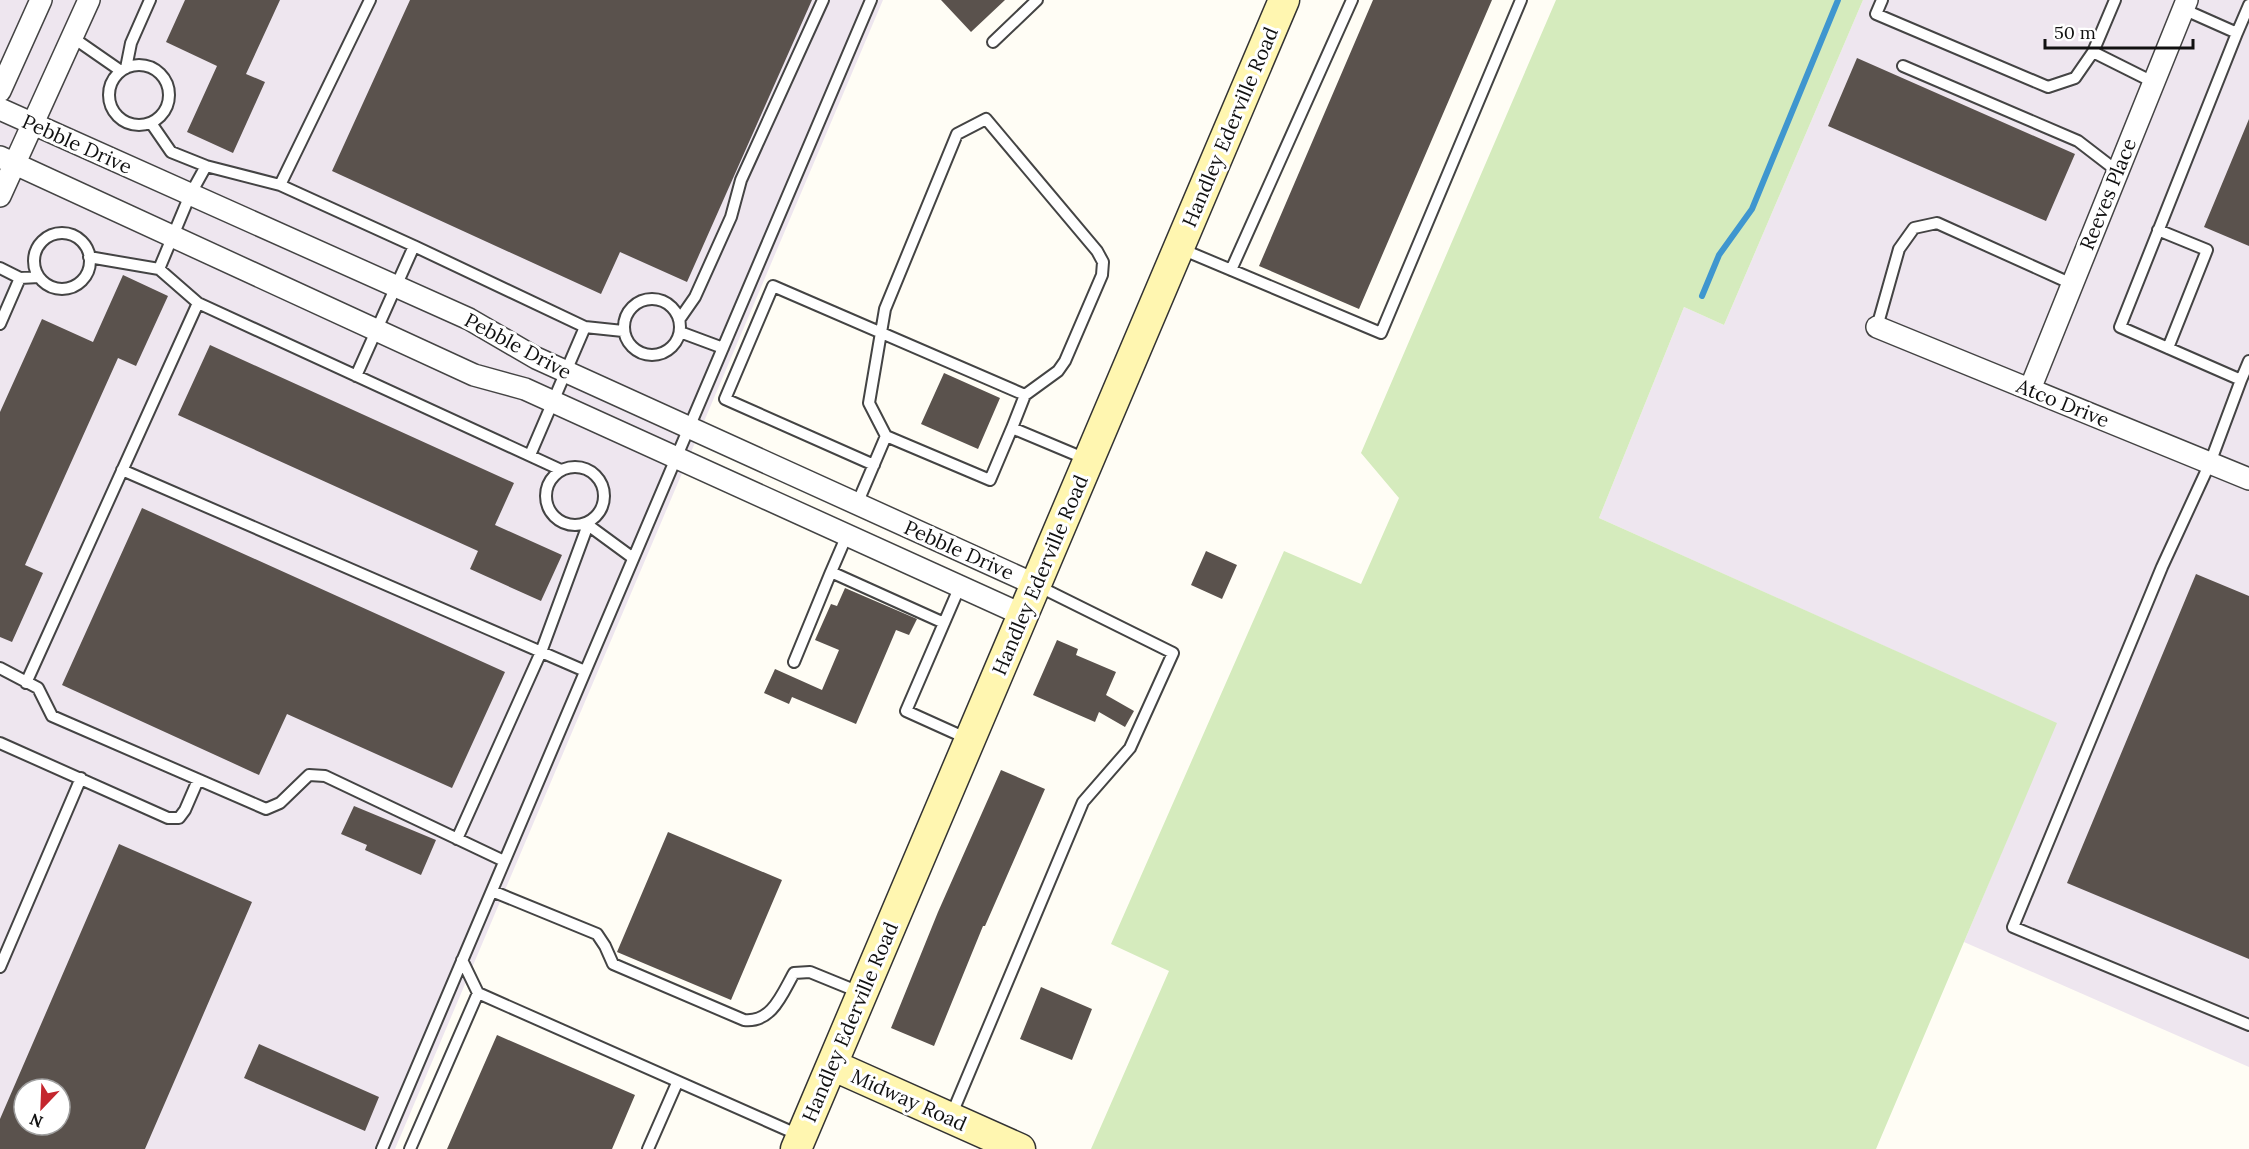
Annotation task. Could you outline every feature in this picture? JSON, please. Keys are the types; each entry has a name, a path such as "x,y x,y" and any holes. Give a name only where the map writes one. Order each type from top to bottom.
{"main road":[{"name":"Handley Ederville Road","path":"798,1143 1284,0"},
{"name":"Midway Road","path":"832,1065 950,1118 1005,1146"}],"street":[{"path":"0,91 41,0"},
{"path":"0,196 7,161 33,124 89,0"},
{"name":"Reeves Place","path":"2030,389 2185,5"},
{"name":"Pebble Drive","path":"0,109 395,286 469,320 565,372 1036,585"},
{"name":"Pebble Drive","path":"7,161 474,375 525,389 1023,615"},
{"name":"Atco Drive","path":"1877,327 2249,480"},
{"path":"809,518 821,488"},
{"path":"909,563 921,533"}],"lane":[{"path":"123,70 131,44 150,0"},
{"path":"280,185 370,0"},
{"path":"723,348 679,326 672,307 664,302 647,299 639,302 626,314 623,331 631,347 647,356 656,356 672,348 677,340 679,326 695,297 731,217 741,180 823,0"},
{"path":"382,1149 871,0"},
{"path":"993,42 1037,0"},
{"path":"1231,270 1352,0"},
{"path":"1179,248 1381,333 1521,0"},
{"path":"1882,0 1876,14 2048,87 2075,78 2093,52 2115,0"},
{"path":"2185,5 2237,33"},
{"path":"2241,380 2120,327 2249,5"},
{"path":"72,37 123,70"},
{"path":"2093,52 2153,82"},
{"path":"139,65 148,67 157,71 168,87 167,106 162,114 151,123 136,125 126,123 112,108 109,98 110,88 114,78 123,70 139,65"},
{"path":"1903,66 2078,141 2117,171"},
{"path":"986,119 1097,251 1103,262 1102,275 1065,361 1058,371 1025,395 990,480 886,436 869,403 880,332 885,309 957,134 986,119"},
{"path":"151,123 171,152 206,166 280,185 585,327 623,331"},
{"path":"159,269 190,195 206,166"},
{"path":"1877,327 1899,249 1914,228 1937,223 2072,284"},
{"path":"2158,230 2208,250 2168,348"},
{"path":"66,233 74,236 87,248 89,257 86,274 74,286 64,289 55,288 39,277 35,269 36,250 48,236 66,233"},
{"path":"356,376 414,246"},
{"path":"89,257 159,269 198,303 561,470"},
{"path":"0,268 20,278 39,277"},
{"path":"0,324 20,278"},
{"path":"874,465 725,399 773,286 1025,395"},
{"path":"26,683 198,303"},
{"path":"530,455 585,327"},
{"path":"2249,361 2210,463 2162,567 2013,927 2249,1024"},
{"path":"1012,428 1089,460"},
{"path":"857,504 886,436"},
{"path":"457,839 541,652 589,523 602,509 604,490 596,474 579,466 561,470 554,476 546,492 550,510 563,523 572,525 589,523 633,558"},
{"path":"122,470 585,671"},
{"path":"794,662 847,535"},
{"path":"831,572 944,623"},
{"path":"950,1118 1083,802 1130,748 1173,653 1036,585"},
{"path":"960,586 906,711 970,740"},
{"path":"0,668 38,688 52,716 266,809 280,803 309,775 325,776 504,861"},
{"path":"0,743 168,818 179,818 198,780"},
{"path":"0,967 81,778"},
{"path":"492,891 597,934 613,964 744,1020 755,1021 771,1012 794,973 810,972 862,993"},
{"path":"462,960 478,993 677,1083 798,1143"},
{"path":"410,1149 478,993"},
{"path":"648,1149 677,1083"}],"shaded area":[{"path":"0,0 883,0 395,1149 0,1149"},
{"path":"1863,0 2249,0 2249,1067 1964,942 2056,723 1599,518 1684,307 1724,325"}],"green space":[{"path":"1556,0 1863,0 1724,325 1684,307 1599,518 2057,723 1876,1149 1091,1149 1169,971 1111,944 1284,551 1361,584 1399,498 1361,453"}],"building":[{"path":"185,0 280,0 246,74 265,82 233,153 187,132 217,66 166,42"},
{"path":"410,0 812,0 687,282 620,252 601,294 332,171"},
{"path":"941,0 1005,0 971,32"},
{"path":"1373,0 1492,0 1359,309 1259,266"},
{"path":"1857,58 2075,154 2046,221 1828,126"},
{"path":"2249,119 2249,246 2204,227"},
{"path":"123,275 168,296 136,366 118,358 25,565 43,573 12,642 0,637 0,412 42,319 93,342"},
{"path":"210,345 514,483 495,525 562,555 541,601 470,569 478,551 178,415"},
{"path":"944,373 1000,398 978,449 921,424"},
{"path":"142,508 505,672 452,788 287,714 259,775 62,685"},
{"path":"1206,551 1237,565 1222,599 1191,585"},
{"path":"2196,574 2249,596 2249,959 2067,883"},
{"path":"845,588 917,619 909,635 896,630 856,724 792,697 789,704 764,693 775,669 822,690 839,650 815,640 831,604 837,606"},
{"path":"1057,640 1078,649 1076,655 1116,672 1106,695 1134,711 1125,727 1099,712 1095,722 1033,695"},
{"path":"1001,770 1045,789 985,926 983,926 934,1046 891,1028 938,912"},
{"path":"354,806 436,840 421,875 365,850 367,845 341,834"},
{"path":"668,832 782,880 731,1000 617,952"},
{"path":"119,844 252,902 145,1149 0,1149 0,1119 12,1091 12,1137 72,1137 72,1077 18,1077"},
{"path":"1041,987 1092,1009 1072,1060 1020,1039"},
{"path":"497,1035 635,1095 612,1149 447,1149"},
{"path":"259,1044 379,1097 365,1131 244,1078"}],"waterway":[{"path":"1702,296 1719,255 1752,209 1838,0"}]}
